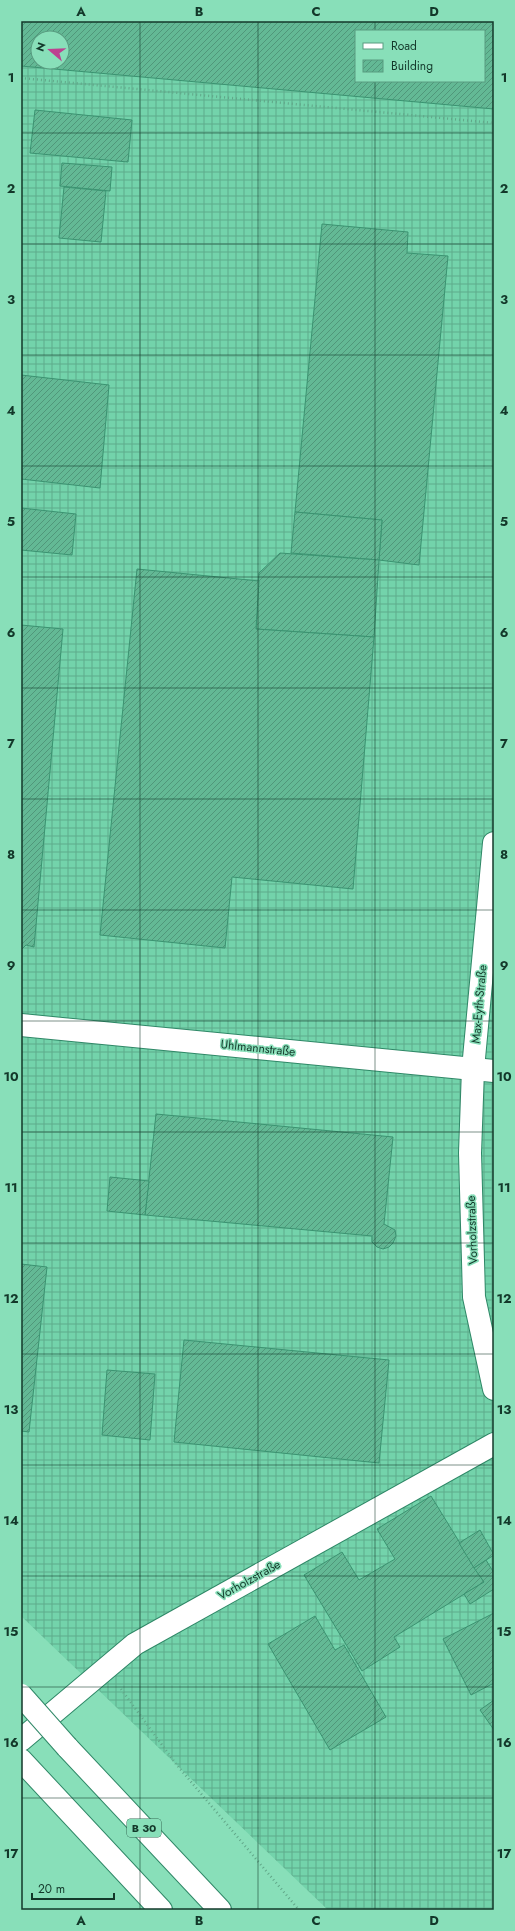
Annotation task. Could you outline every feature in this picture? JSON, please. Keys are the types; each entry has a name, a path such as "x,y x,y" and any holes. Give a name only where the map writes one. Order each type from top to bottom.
{"main road":[{"name":"Max-Eyth-Straße","path":"472,1069 494,843"},
{"name":"Uhlmannstraße","path":"21,1025 494,1071"},
{"name":"Vorholzstraße","path":"472,1069 470,1153 474,1297 494,1389"},
{"name":"Vorholzstraße","path":"21,1740 135,1644 494,1444"},
{"name":"B 30","path":"21,1695 67,1747 220,1910"},
{"path":"21,1760 161,1910"}],"path":[{"path":"21,78 494,123"},
{"path":"105,1668 176,1764 299,1910"}],"shaded area":[{"path":"21,21 494,21 494,1910 328,1910 21,1616"}],"building":[{"path":"21,21 494,21 494,109 65,70 70,70 70,30 30,30 30,67 21,66"},
{"path":"35,110 132,120 128,162 30,153"},
{"path":"62,163 112,167 110,191 60,186"},
{"path":"64,187 106,191 101,242 59,238"},
{"path":"322,224 408,232 407,253 448,256 419,565 379,560 382,520 295,512"},
{"path":"21,375 109,385 100,488 21,479"},
{"path":"21,508 76,514 72,555 21,550"},
{"path":"295,512 382,520 379,560 291,553"},
{"path":"280,553 379,560 374,637 256,629 259,573"},
{"path":"137,569 259,581 256,629 374,637 353,889 232,877 225,948 100,935"},
{"path":"21,625 63,629 34,947 26,945 21,950"},
{"path":"156,1114 393,1137 384,1224 395,1230 396,1236 393,1243 389,1247 383,1249 377,1247 372,1242 372,1236 145,1215"},
{"path":"110,1177 149,1181 145,1215 107,1211"},
{"path":"21,1264 47,1267 29,1432 21,1431"},
{"path":"184,1340 389,1360 379,1463 174,1442"},
{"path":"107,1370 155,1374 150,1440 102,1435"},
{"path":"431,1496 484,1582 394,1637 400,1647 362,1671 304,1575 342,1552 359,1580 395,1559 377,1529"},
{"path":"480,1530 494,1555 474,1568 459,1543"},
{"path":"486,1560 494,1573 494,1589 470,1604 464,1594 484,1582 474,1568"},
{"path":"494,1613 494,1683 471,1695 443,1639"},
{"path":"315,1616 335,1650 344,1645 386,1717 330,1750 268,1644"},
{"path":"494,1700 494,1730 480,1710"}]}
